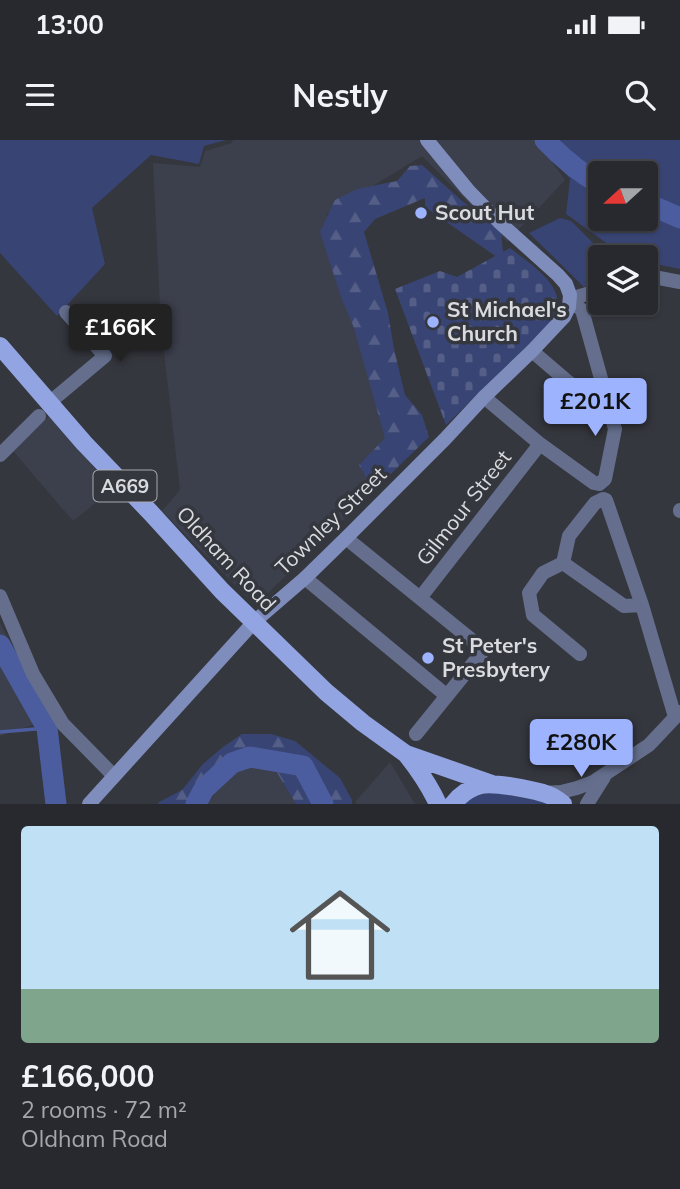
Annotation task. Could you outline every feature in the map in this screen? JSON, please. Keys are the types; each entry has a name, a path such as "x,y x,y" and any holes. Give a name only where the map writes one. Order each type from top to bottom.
{"main road":[{"path":"427,140 468,190 566,284 570,302"},
{"name":"Townley Street","path":"89,804 254,622 346,538 532,351 564,317 570,302"},
{"name":"Oldham Road","path":"4,358 44,410 222,591 326,692 363,723 406,754 492,784 544,793"},
{"name":"Oldham Road","path":"406,754 425,779 438,804"},
{"path":"453,804 472,788 492,784"},
{"path":"544,793 563,804"}],"street":[{"path":"658,278 680,282"},
{"path":"570,302 588,295"},
{"path":"484,397 540,444 594,483 599,484 605,479 615,429 582,310 570,302"},
{"path":"0,455 44,410 105,356 66,312"},
{"path":"532,351 601,407 609,406"},
{"name":"Gilmour Street","path":"420,598 540,444"},
{"path":"544,793 577,788 593,782 649,746 677,714 606,500 595,503 569,536 564,563"},
{"path":"346,538 484,650 416,734"},
{"path":"564,563 624,606 642,605"},
{"path":"564,563 543,573 529,593 533,615 580,654"},
{"path":"304,578 447,696"},
{"path":"0,596 33,674 63,724 114,776"},
{"path":"587,804 607,773"}],"shaded area":[{"path":"233,140 536,140 565,180 507,242 422,156 327,214 399,466 268,593 246,596 162,511 180,490 161,326 153,163 200,167 205,151 232,143"},
{"path":"49,416 113,489 73,521 13,451"},
{"path":"0,623 50,719 0,736"},
{"path":"255,762 276,771 296,804 207,804 231,772"},
{"path":"390,762 415,804 356,804 356,801"}],"green space":[{"path":"0,140 226,140 204,146 199,164 151,155 92,208 105,264 57,316 0,253"},
{"path":"537,140 680,140 680,269 658,264 658,245 609,245 590,231 658,231 658,161 588,161 588,230 566,214 570,179"},
{"path":"422,165 501,232 504,262 425,207 425,198 375,219 364,232 388,313 405,395 422,415 429,437 374,490 359,465 385,438 354,328 320,232 335,200 357,189 397,181 410,166"},
{"path":"560,218 571,221 595,245 588,245 588,285 584,287 529,233"},
{"path":"510,248 540,272 553,287 558,304 553,321 446,425 395,289 440,271 457,277"},
{"path":"242,734 271,734 295,741 340,778 352,804 296,804 276,771 255,762 231,772 206,804 158,804 182,790 203,764"},
{"path":"492,792 549,804 463,804 475,796"}],"waterway":[{"path":"545,140 588,177"},
{"path":"658,208 680,218"},
{"path":"0,645 47,728 56,804"},
{"path":"0,732 47,728"},
{"path":"196,804 204,789 232,763 250,757 303,766 323,804"}],"place":[{"name":"Scout Hut","path":"421,213"},
{"name":"St Michael's Church","path":"433,322"},
{"name":"St Peter's Presbytery","path":"428,658"}]}
